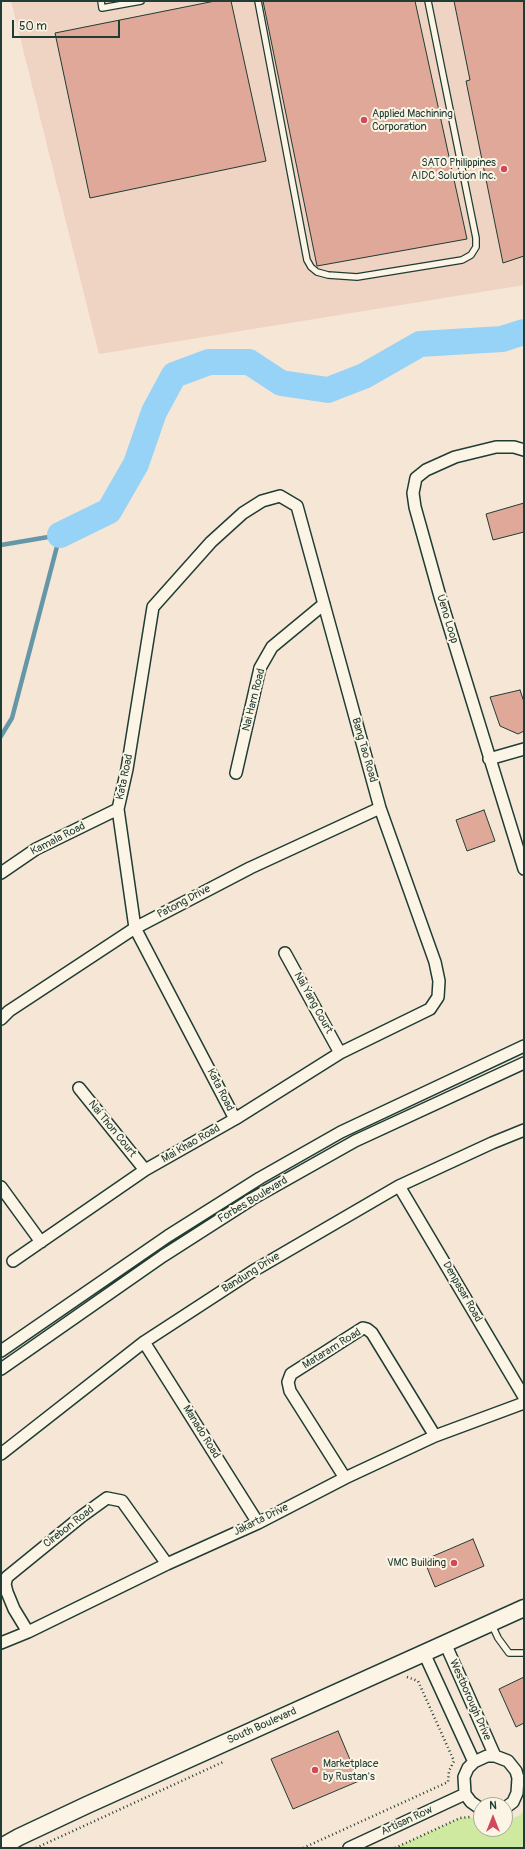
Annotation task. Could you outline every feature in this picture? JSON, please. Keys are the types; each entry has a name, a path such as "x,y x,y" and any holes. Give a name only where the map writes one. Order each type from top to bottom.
{"main road":[{"name":"South Boulevard","path":"1,1847 88,1805 524,1608"}],"street":[{"name":"Ueno Loop","path":"524,450 514,447 496,447 455,457 426,470 416,478 413,493 415,507 441,600 524,869"},
{"name":"Bang Tao Road","path":"280,496 297,506 380,808 435,962 439,981 438,997 430,1009"},
{"name":"Kata Road","path":"235,1119 135,928 118,809 127,769 153,607 212,542 243,513 262,502 280,496"},
{"name":"Nai Harn Road","path":"236,773 260,668 272,647 324,604"},
{"path":"489,758 524,749"},
{"name":"Patong Drive","path":"1,1019 9,1011 135,928 250,868 380,808"},
{"name":"Kamala Road","path":"1,873 36,849 118,809"},
{"name":"Nai Yang Court","path":"285,953 340,1053"},
{"name":"Mai Khao Road","path":"13,1262 145,1170 235,1119 340,1053 430,1009"},
{"name":"Forbes Boulevard","path":"1,1351 168,1236 260,1178 341,1132 524,1046"},
{"name":"Forbes Boulevard","path":"3,1363 163,1256 252,1199 355,1141 524,1063"},
{"name":"Nai Thon Court","path":"79,1088 145,1170"},
{"name":"Bandung Drive","path":"1,1454 144,1342 253,1270 399,1186 492,1143 524,1130"},
{"name":"Denpasar Road","path":"399,1186 524,1398"},
{"path":"1,1187 41,1242"},
{"name":"Mataram Road","path":"344,1478 290,1391 288,1382 291,1374 363,1328 372,1333 435,1436"},
{"name":"Manado Road","path":"144,1342 258,1523"},
{"name":"Jakarta Drive","path":"1,1643 28,1632 167,1564 258,1523 344,1478 435,1436 524,1403"},
{"name":"Cirebon Road","path":"28,1632 14,1609 7,1592 5,1584 7,1577 82,1516 108,1498 122,1501 167,1564"},
{"name":"Westborough Drive","path":"445,1643 495,1756"},
{"name":"Westborough Drive","path":"424,1653 474,1762"},
{"path":"473,1803 466,1794 464,1776 468,1768 480,1758 495,1756 508,1761 522,1783 513,1802"},
{"path":"512,1766 524,1764"},
{"name":"Artisan Row","path":"349,1848 466,1794"}],"lane":[{"path":"102,1 102,8 141,1"},
{"path":"258,1 307,260 310,267 317,272 328,275 357,277 462,260 471,255 476,247 476,238 428,1"},
{"path":"491,1622 498,1638 509,1652 524,1653"}],"path":[{"path":"303,1848 448,1782 449,1771 454,1761 418,1681 408,1677"},
{"path":"395,1848 460,1818 470,1817"}],"shaded area":[{"path":"11,1 524,1 524,285 99,354"}],"green space":[{"path":"524,1810 524,1848 395,1848 460,1818 470,1817 473,1818 473,1837 513,1837 513,1818 520,1815"}],"building":[{"path":"215,1 231,1 266,161 90,198 55,33"},
{"name":"Applied Machining Corporation","path":"263,1 415,1 467,239 317,266"},
{"name":"SATO Philippines AIDC Solution Inc.","path":"454,1 524,1 524,256 503,263 466,81 470,80"},
{"path":"524,503 524,532 493,540 486,514"},
{"path":"520,690 524,702 524,731 518,734 500,726 490,697"},
{"path":"484,810 495,841 467,851 456,820"},
{"name":"VMC Building","path":"473,1539 484,1566 435,1587 424,1560"},
{"path":"524,1677 524,1723 516,1727 499,1689"},
{"name":"Marketplace by Rustan's","path":"338,1731 359,1781 293,1809 271,1759"}],"waterway":[{"path":"60,535 109,511 136,464 154,412 174,375 209,362 249,362 281,383 328,390 364,376 420,344 502,339 524,332"},
{"path":"1,545 60,535 12,718 1,736"}],"place":[{"name":"Applied Machining Corporation","path":"364,120"},
{"name":"SATO Philippines AIDC Solution Inc.","path":"504,169"},
{"name":"VMC Building","path":"454,1563"},
{"name":"Marketplace by Rustan's","path":"315,1770"}]}
